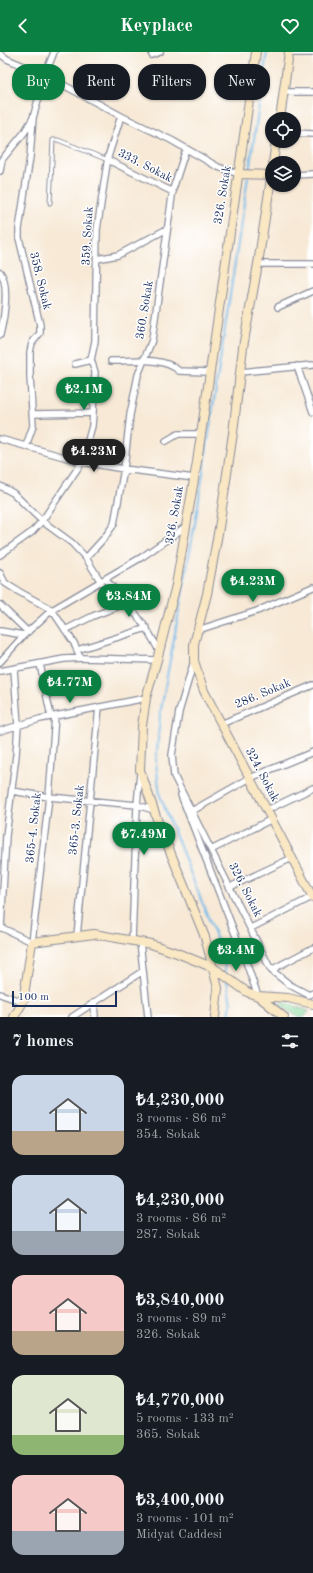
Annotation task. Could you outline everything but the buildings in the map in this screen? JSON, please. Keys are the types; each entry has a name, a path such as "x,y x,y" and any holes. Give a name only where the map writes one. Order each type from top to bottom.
{"street":[{"path":"49,64 54,52"},
{"path":"152,55 160,52"},
{"name":"326. Sokak","path":"215,1017 218,988 205,937 154,810 140,770 142,726 146,698 176,586 194,478 256,52"},
{"path":"281,112 289,53 313,53"},
{"path":"0,54 19,64"},
{"path":"65,86 121,116 171,140 218,167 239,174 265,174"},
{"path":"283,92 313,92"},
{"path":"0,171 1,161 24,133 33,118 38,100"},
{"name":"359. Sokak","path":"91,360 96,341 97,230 108,160 121,116"},
{"name":"358. Sokak","path":"26,446 33,426 30,352 32,343 40,333 40,325 20,246 19,229 30,157 33,118"},
{"path":"301,134 313,134"},
{"name":"360. Sokak","path":"86,558 105,537 114,524 124,469 130,415 138,375 146,360 152,340 173,192 186,149"},
{"name":"333. Sokak","path":"108,160 173,192"},
{"path":"301,175 313,174"},
{"name":"326. Sokak","path":"258,996 186,811 174,776 172,755 179,712 194,661 194,644 207,594 219,528 233,433 243,347 269,192"},
{"path":"97,259 118,255 167,229"},
{"path":"258,264 313,264"},
{"path":"0,272 6,294 0,335"},
{"path":"278,307 313,291"},
{"path":"0,555 32,532 42,521 82,462 92,426 95,372 91,360 75,364"},
{"path":"111,361 146,360 174,366 179,371 209,372"},
{"path":"240,372 313,365"},
{"path":"297,366 313,412"},
{"path":"32,414 93,413"},
{"path":"166,441 178,434 201,434"},
{"path":"0,439 82,462 194,478"},
{"path":"0,486 13,493 42,521 72,543 104,581 127,603 147,628 159,652"},
{"path":"0,662 26,633 52,610 104,581 185,527"},
{"path":"0,573 5,583 52,610 77,650 80,658"},
{"path":"198,630 257,611 313,587"},
{"path":"65,630 93,616 127,603"},
{"path":"0,605 26,633"},
{"path":"77,650 147,628"},
{"path":"0,631 26,633"},
{"path":"0,671 64,659 157,660"},
{"name":"324. Sokak","path":"194,661 204,691 313,897"},
{"name":"365-4. Sokak","path":"32,942 49,797 53,717 40,664"},
{"path":"14,669 18,725 6,836 0,927 32,942 94,934 151,944 178,953 214,968 247,992 258,996 288,998 313,1004"},
{"name":"286. Sokak","path":"221,724 313,685"},
{"path":"0,731 18,725 53,717 146,698"},
{"name":"365-3. Sokak","path":"77,936 99,707"},
{"path":"192,810 250,778 313,752"},
{"path":"140,770 137,806 136,941 143,971 148,1017"},
{"name":"326. Sokak","path":"174,776 271,970 290,985 309,995 313,993"},
{"path":"267,810 313,788"},
{"path":"12,791 49,797 137,806 154,810"},
{"path":"211,850 272,819"},
{"path":"230,887 292,858"},
{"path":"250,928 313,897"},
{"path":"14,1017 23,1002 32,942"},
{"path":"271,970 313,948"},
{"path":"72,1017 143,971"},
{"path":"0,994 23,1002"},
{"path":"258,996 284,1017"},
{"path":"94,1003 95,1017"}],"lane":[{"path":"50,203 53,140 58,140 108,160"}],"green space":[{"path":"283,1002 309,1011 304,1017 299,1017 279,1005"}],"waterway":[{"path":"249,172 267,52"},
{"path":"226,974 223,955 160,796 156,763 160,715 197,512 248,177"},
{"path":"227,981 231,1003 229,1017"}]}
